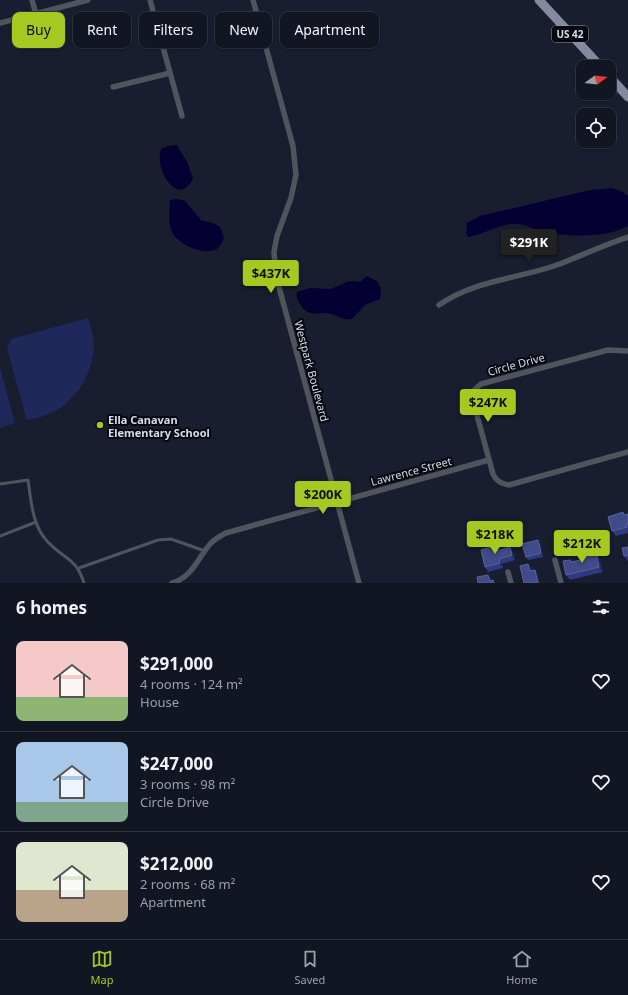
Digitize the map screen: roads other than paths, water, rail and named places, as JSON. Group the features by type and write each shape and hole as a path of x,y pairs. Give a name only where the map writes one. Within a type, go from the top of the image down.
{"main road":[{"name":"US 42","path":"539,0 595,60"},
{"path":"616,83 628,96"}],"street":[{"path":"32,0 35,12"},
{"path":"43,12 88,0"},
{"path":"150,0 182,116"},
{"name":"Westpark Boulevard","path":"253,0 294,152 296,175 291,198 277,236 274,252 276,276 359,583"},
{"path":"0,23 12,20"},
{"path":"113,87 170,73"},
{"path":"439,305 451,296 481,284 553,266 600,246 628,238"},
{"name":"Circle Drive","path":"628,351 608,350 481,384 476,387 472,397 495,479 504,484 509,485 628,452"},
{"name":"Lawrence Street","path":"175,583 193,569 217,537 226,533 489,460"},
{"path":"555,560 561,583"},
{"path":"508,572 511,583"}],"lane":[{"path":"0,484 28,480 36,522 46,540 79,568 84,583"},
{"path":"0,536 36,522"},
{"path":"79,568 158,540 171,539 205,551"}],"place":[{"name":"Ella Canavan Elementary School","path":"100,425"}]}
